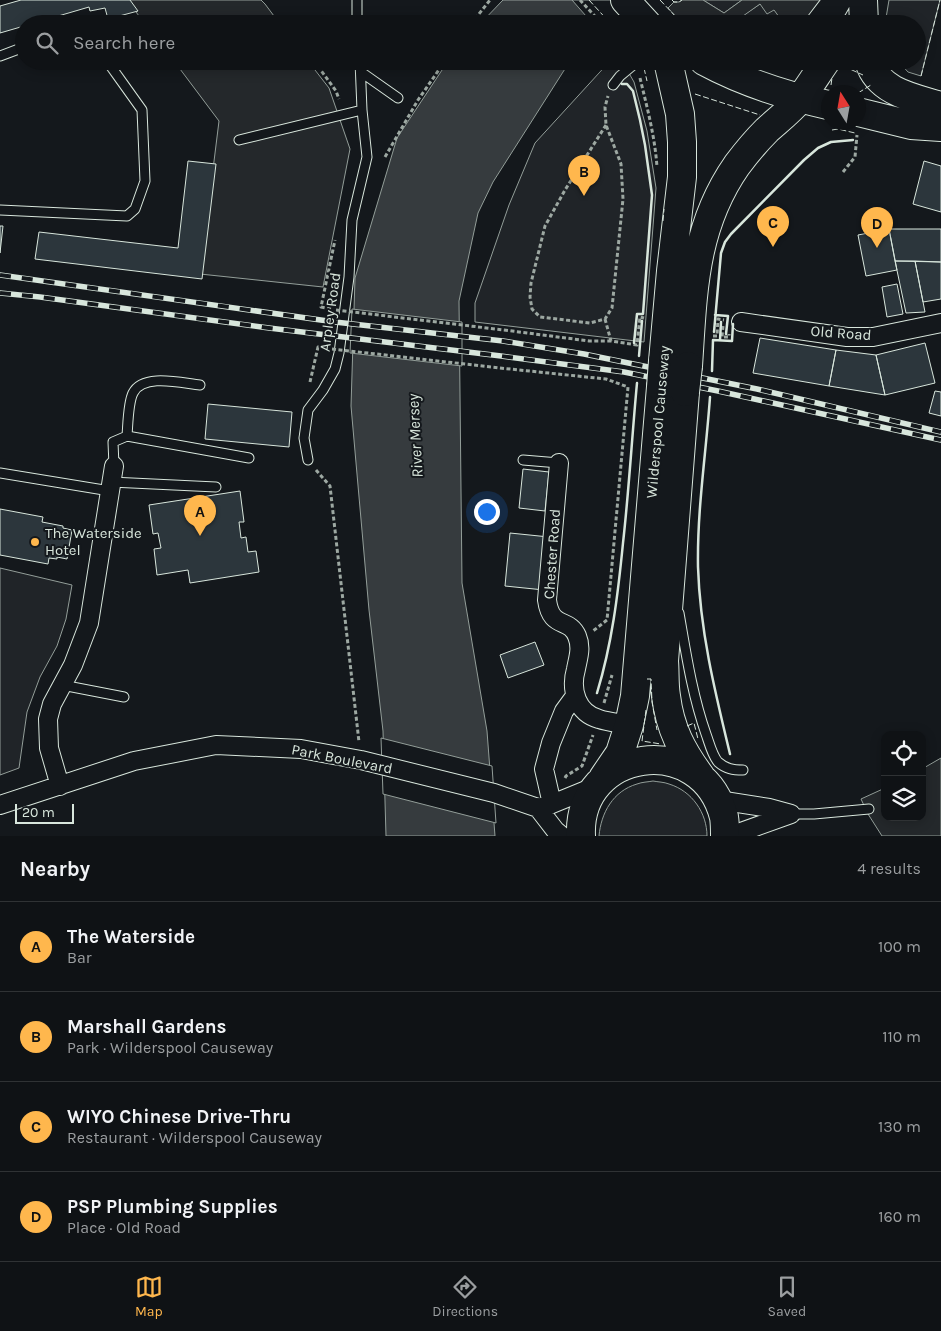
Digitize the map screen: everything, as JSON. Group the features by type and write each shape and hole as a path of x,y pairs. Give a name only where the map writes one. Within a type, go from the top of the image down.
{"highway":[{"path":"625,0 639,15"},
{"path":"827,15 837,0"},
{"path":"848,15 851,0"},
{"path":"863,0 864,15"},
{"name":"Wilderspool Causeway","path":"670,70 680,114 682,177 671,271 674,377 672,570 664,661 666,696 675,734 685,754 718,800"},
{"path":"724,70 800,99 821,104"},
{"name":"Wilderspool Causeway","path":"581,836 582,813 588,799 620,753 629,725 635,696 674,377 702,239 724,186 742,160 766,131 800,99 820,70"},
{"path":"873,70 884,84 903,95 941,106"},
{"path":"866,114 911,125 941,127"},
{"path":"600,782 621,766 641,760 658,760 683,766 701,777"},
{"path":"718,800 724,818 725,836"}],"street":[{"name":"Old Road","path":"741,322 847,337 873,337 941,323"},
{"name":"Chester Road","path":"559,463 547,600 553,617 570,627 576,633 580,642"},
{"path":"60,786 49,748 48,720 52,704 73,665 89,623 112,480"},
{"path":"580,642 580,654 574,684 575,696 580,706 587,714 598,719 629,725"},
{"path":"562,836 555,830 545,806 544,769 564,711 575,696"},
{"name":"Park Boulevard","path":"0,805 134,761 216,745 301,749 362,760 494,793 518,802 545,806"},
{"path":"545,806 600,782"},
{"path":"718,800 768,808 791,814"},
{"path":"730,836 791,814"}],"lane":[{"path":"357,0 357,15"},
{"path":"0,56 15,51"},
{"path":"0,210 127,216 135,209 145,181 142,110 113,70"},
{"path":"613,85 627,70"},
{"path":"360,72 398,98"},
{"name":"Arpley Road","path":"308,460 304,438 308,410 323,390 335,369 339,354 349,277 352,220 366,157 360,72"},
{"path":"239,140 362,110"},
{"path":"127,436 130,402 138,386 153,380 200,385"},
{"path":"112,480 114,442 127,436 249,458"},
{"name":"Chester Road","path":"523,460 559,463"},
{"path":"0,473 216,487"},
{"name":"Wilderspool Causeway","path":"672,570 690,675 698,713 706,736 717,761 725,767 743,770"},
{"path":"62,685 124,698"},
{"path":"791,814 869,810"}],"path":[{"path":"478,15 490,0"},
{"path":"580,0 594,15"},
{"path":"321,70 336,91 339,99"},
{"path":"385,157 418,100 439,70"},
{"path":"638,70 648,110"},
{"path":"606,125 565,190 546,226 530,297 532,309 540,318 590,323 605,319 612,308 623,199 621,164 606,125 605,108 613,85"},
{"path":"843,172 855,157 856,141"},
{"path":"352,220 337,230 321,307 588,341 611,341 637,345 640,317"},
{"path":"605,319 611,341"},
{"path":"332,349 606,379 628,386 607,620 580,642"},
{"path":"308,460 330,486 362,760"},
{"path":"602,707 610,683"},
{"path":"566,776 582,766 594,734"}],"shaded area":[{"path":"127,0 261,0 273,15 138,15"},
{"path":"682,0 703,0 724,13 742,0 822,0 814,15 778,15 774,10 767,14 760,4 744,15 674,15 668,8 674,2"},
{"path":"703,0 742,0 724,13"},
{"path":"889,0 940,0 926,56 926,15 886,15"},
{"path":"760,4 774,9 778,15 744,15"},
{"path":"181,70 315,70 329,88 350,149 323,287 200,274 219,121"},
{"path":"602,70 627,70 634,82 647,131 656,188 644,342 475,322 475,303 509,205 535,143"},
{"path":"906,70 922,70 921,76"},
{"path":"0,568 72,585 66,619 57,646 40,677 27,712 19,768 0,775"},
{"path":"941,758 941,836 882,836 861,799 881,790 881,821 926,821 926,767"},
{"path":"653,781 677,787 691,797 701,811 707,836 599,836 602,819 615,797 629,787"}],"water":[{"path":"503,0 641,0 624,15 489,15"},
{"name":"River Mersey","path":"442,70 564,70 493,182 478,213 459,301 462,583 487,731 495,836 386,836 383,731 369,610 351,406 355,278 397,138"}],"pier":[{"path":"572,0 643,0 627,15 585,15"},
{"path":"352,309 462,322 462,366 350,353"},
{"path":"381,738 492,766 496,823 383,794"}],"building":[{"path":"21,0 130,0 138,11 123,15 107,15 105,8 90,11 89,7 62,15 15,15 15,29 0,33 0,6"},
{"path":"188,161 216,164 202,279 35,259 39,232 178,248"},
{"path":"924,161 941,166 941,212 913,204"},
{"path":"0,226 3,226 0,253"},
{"path":"889,229 897,270 866,276 858,235"},
{"path":"889,229 941,229 941,262 895,261"},
{"path":"895,261 915,261 925,312 906,313"},
{"path":"915,261 941,262 941,299 923,302"},
{"path":"897,284 903,314 887,317 882,287"},
{"path":"760,338 836,350 829,386 753,373"},
{"path":"925,343 935,383 885,395 876,355"},
{"path":"836,350 876,355 885,395 829,386"},
{"path":"935,391 941,392 941,416 929,413"},
{"path":"208,404 292,412 289,447 205,439"},
{"path":"523,469 549,472 545,511 519,508"},
{"path":"240,491 244,522 239,522 241,538 246,537 248,552 256,551 259,572 190,583 188,570 157,575 154,549 161,548 158,533 153,534 149,505"},
{"name":"The Waterside Hotel","path":"0,509 43,517 42,522 63,526 63,528 72,530 67,559 49,558 48,564 0,555"},
{"path":"510,533 549,537 544,590 505,586"},
{"path":"535,642 544,665 508,678 500,655"}],"railway":[{"path":"0,275 335,322 503,341 584,354 757,389 941,432"},
{"path":"0,293 624,372 941,440"}],"fence":[{"path":"589,0 603,15"},
{"path":"660,0 674,15"},
{"path":"672,0 674,2 682,0"},
{"path":"926,56 940,0"},
{"path":"644,70 647,81"},
{"path":"852,70 863,75"},
{"path":"921,76 922,70"},
{"path":"831,85 832,78"},
{"path":"866,88 871,85"},
{"path":"695,94 760,115"},
{"path":"842,130 855,133"},
{"path":"663,221 664,209"},
{"path":"647,679 651,679 652,702 657,730"},
{"path":"646,710 642,741 661,744"},
{"path":"687,726 694,723 698,739"}],"wall":[{"path":"622,84 627,84 633,91 645,145 652,195 643,314 637,314 634,343"},
{"path":"714,332 721,253 725,242 804,160 818,148 831,142 853,140"},
{"path":"715,315 728,316 726,334"},
{"path":"639,356 642,321"},
{"path":"720,340 721,322"},
{"path":"712,371 713,340 732,341 733,324"},
{"path":"597,693 607,656 617,600 637,383"},
{"path":"710,397 699,524 699,591 709,661 730,754"}],"place":[{"name":"Marshall Gardens","path":"584,196"},
{"name":"WIYO Chinese Drive-Thru","path":"773,247"},
{"name":"PSP Plumbing Supplies","path":"877,248"},
{"name":"The Waterside","path":"200,536"},
{"name":"The Waterside Hotel","path":"35,542"}]}
